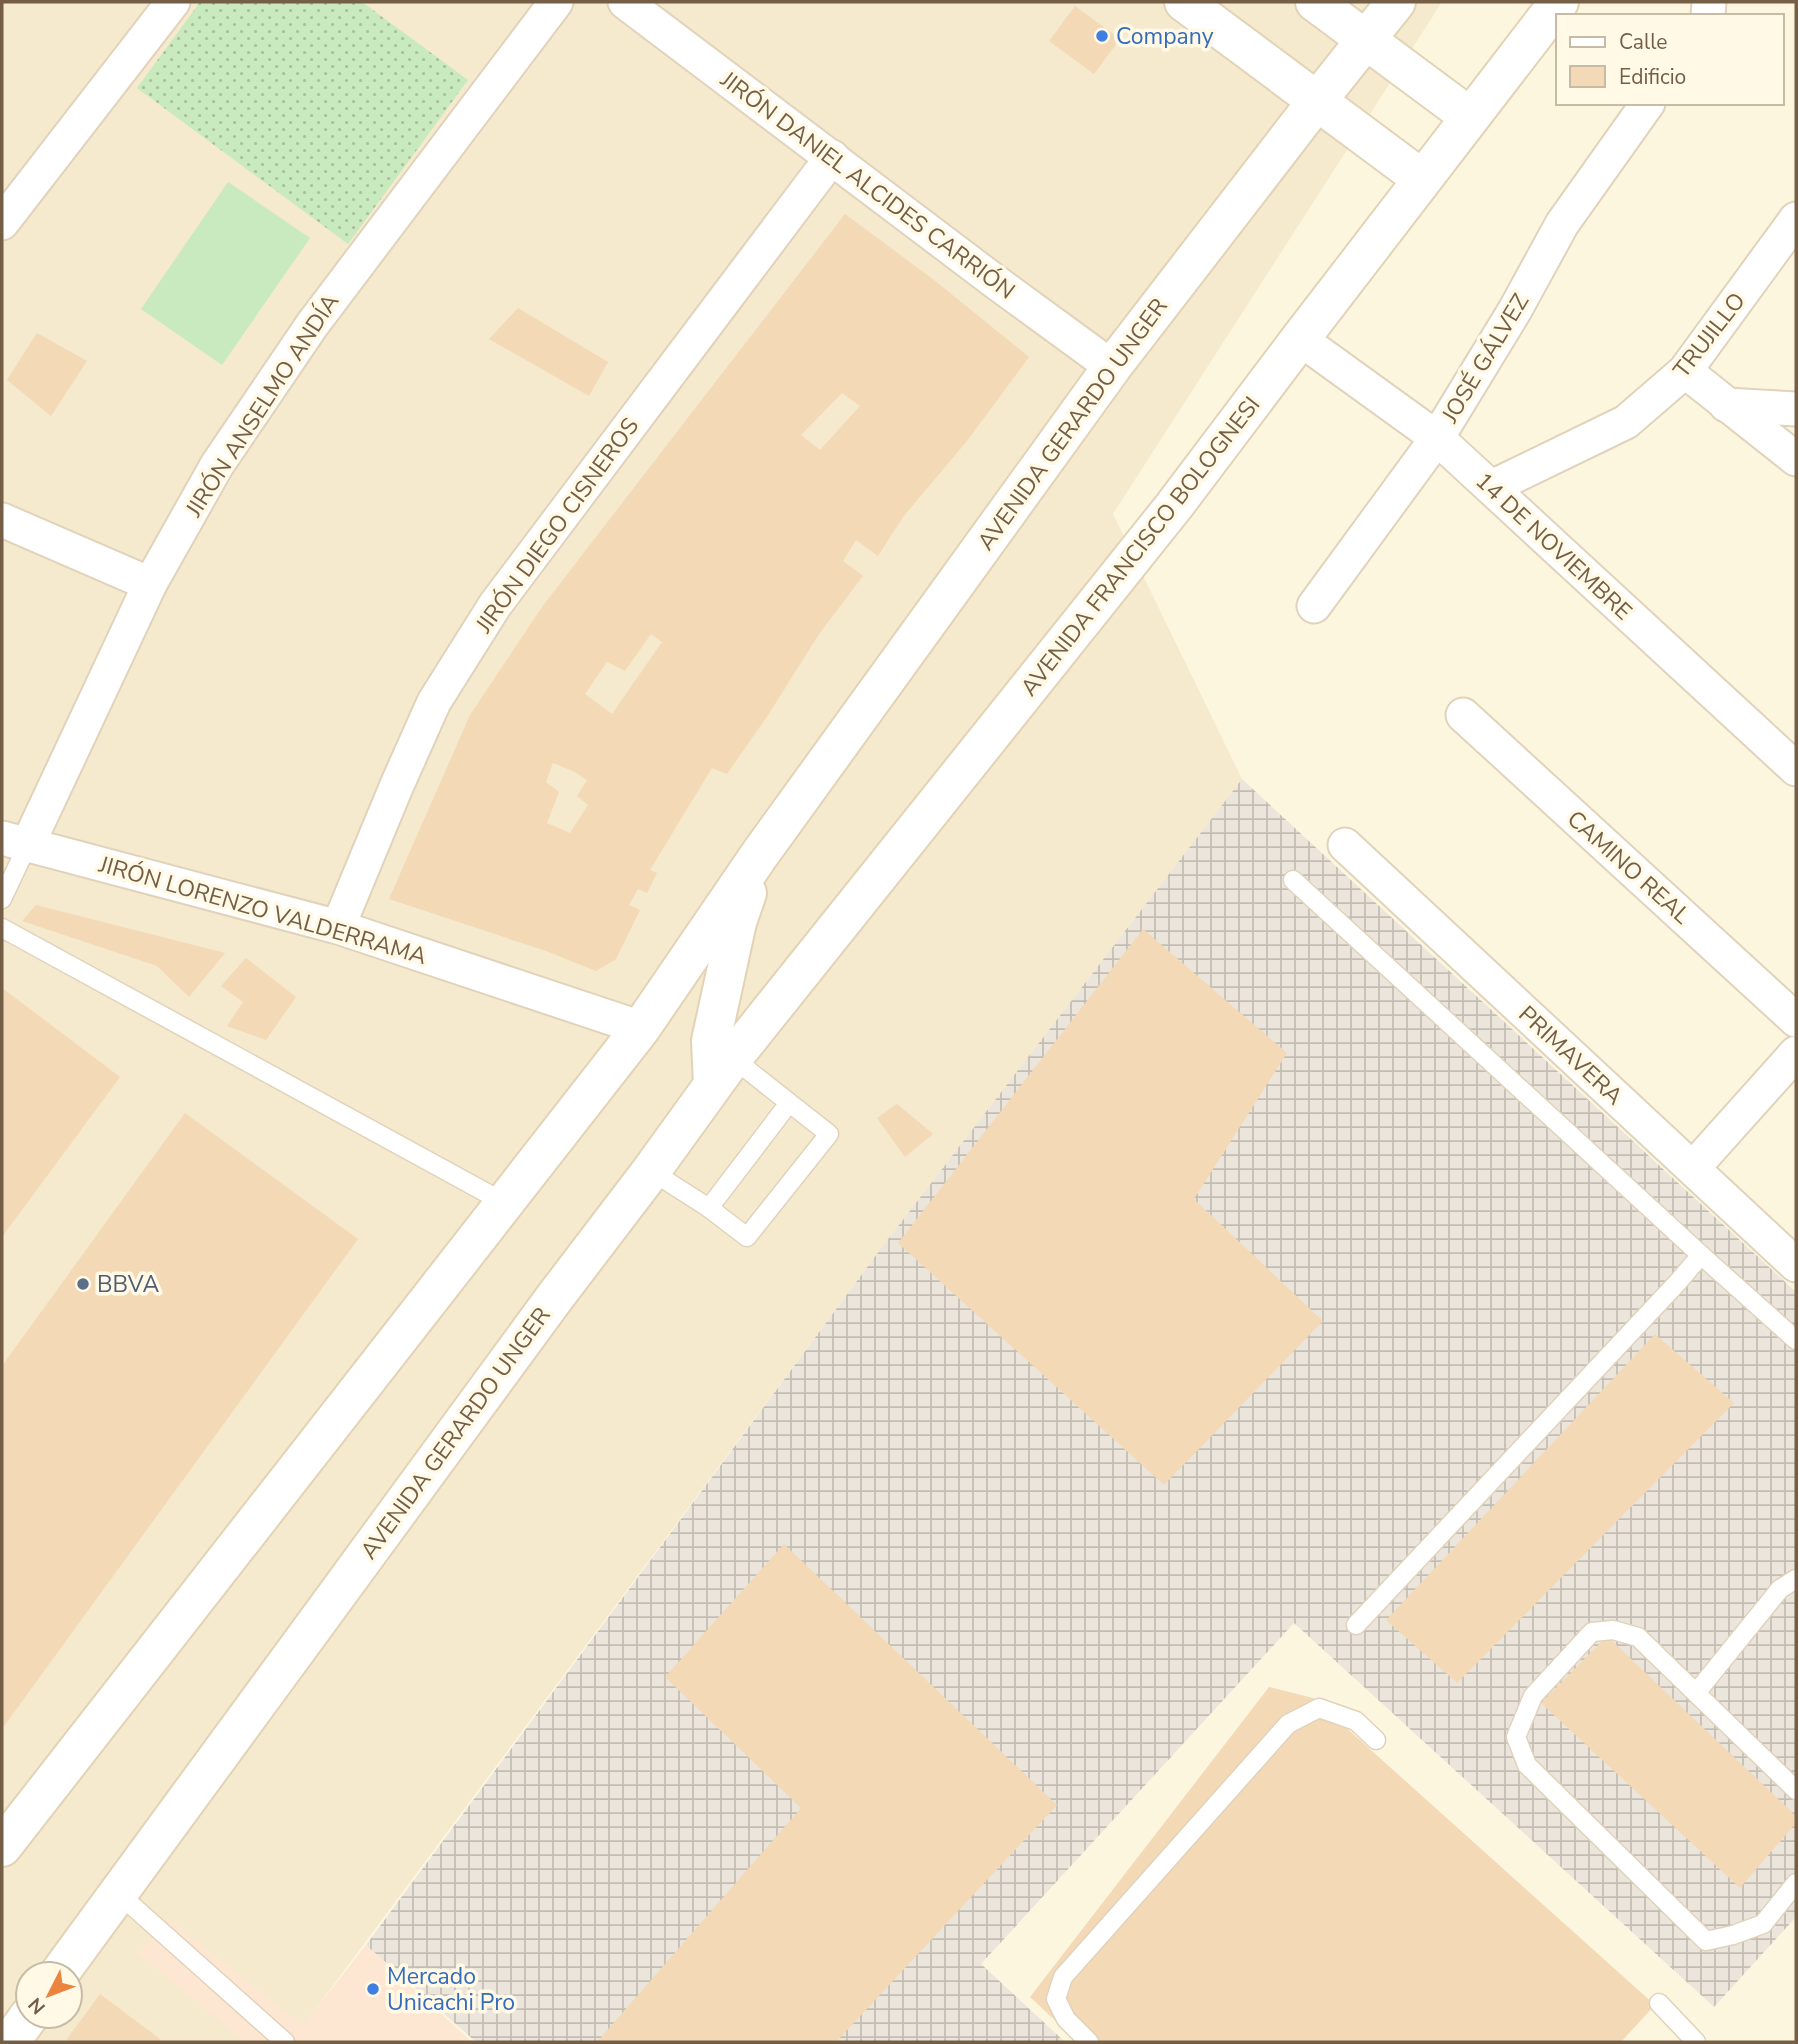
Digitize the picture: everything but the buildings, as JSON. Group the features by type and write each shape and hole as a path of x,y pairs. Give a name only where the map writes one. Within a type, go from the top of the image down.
{"main road":[{"path":"1184,2 1422,179"},
{"path":"1315,2 1470,117"},
{"name":"AVENIDA GERARDO UNGER","path":"2,1847 641,1028 760,855 1112,367 1396,2"},
{"name":"AVENIDA FRANCISCO BOLOGNESI","path":"719,1061 1174,506 1559,2"},
{"name":"AVENIDA GERARDO UNGER","path":"69,1960 547,1308 651,1171 719,1061 737,922 760,855"}],"street":[{"path":"2,223 173,2"},
{"name":"JIRÓN ANSELMO ANDÍA","path":"15,841 149,584 217,465 312,325 556,2"},
{"name":"JIRÓN DANIEL ALCIDES CARRIÓN","path":"625,2 1112,367"},
{"name":"JOSÉ GÁLVEZ","path":"1314,606 1437,438 1515,310 1562,224 1647,105"},
{"name":"JIRÓN DIEGO CISNEROS","path":"338,927 434,702 495,605 832,157"},
{"name":"TRUJILLO","path":"1492,487 1626,422 1685,371 1796,219"},
{"name":"14 DE NOVIEMBRE","path":"1300,339 1437,438 1796,769"},
{"path":"1685,371 1796,459"},
{"path":"1726,405 1796,409"},
{"path":"2,520 149,584"},
{"name":"CAMINO REAL","path":"1463,715 1796,1020"},
{"name":"JIRÓN LORENZO VALDERRAMA","path":"15,841 338,927 641,1028"},
{"name":"PRIMAVERA","path":"1345,845 1796,1265"},
{"path":"1693,1168 1796,1053"}],"lane":[{"path":"2,899 15,841"},
{"path":"1293,880 1796,1340"},
{"path":"2,928 505,1203"},
{"path":"651,1171 709,1208 747,1237 829,1134 789,1103 719,1061"},
{"path":"709,1208 789,1103"},
{"path":"1356,1625 1702,1255"},
{"path":"1696,1693 1780,1589 1796,1579"},
{"path":"1796,1790 1638,1637 1613,1630 1592,1632 1533,1696 1516,1737 1527,1765 1706,1941 1763,1924 1796,1883"},
{"path":"1089,2042 1066,2019 1056,1999 1063,1977 1288,1724 1319,1708 1356,1721 1376,1740"},
{"path":"118,1893 285,2042"},
{"path":"1659,2003 1696,2042"}],"shaded area":[{"path":"2,2 1442,2 1113,514 1242,779 882,1247 291,2042 2,2042"},
{"path":"1242,779 1796,1292 1796,1917 1714,2007 1294,1623 981,1964 1065,2042 476,2042 366,1945 882,1247"},
{"name":"Mercado Unicachi Pro","path":"171,1921 303,2025 366,1945 472,2042 245,2042 138,1953"}],"green space":[{"path":"200,2 362,2 468,80 348,244 137,88"},
{"path":"228,182 310,238 222,365 141,309"}],"place":[{"name":"Company","path":"1102,36"},
{"name":"BBVA","path":"83,1284"},
{"name":"Mercado Unicachi Pro","path":"373,1989"}]}
